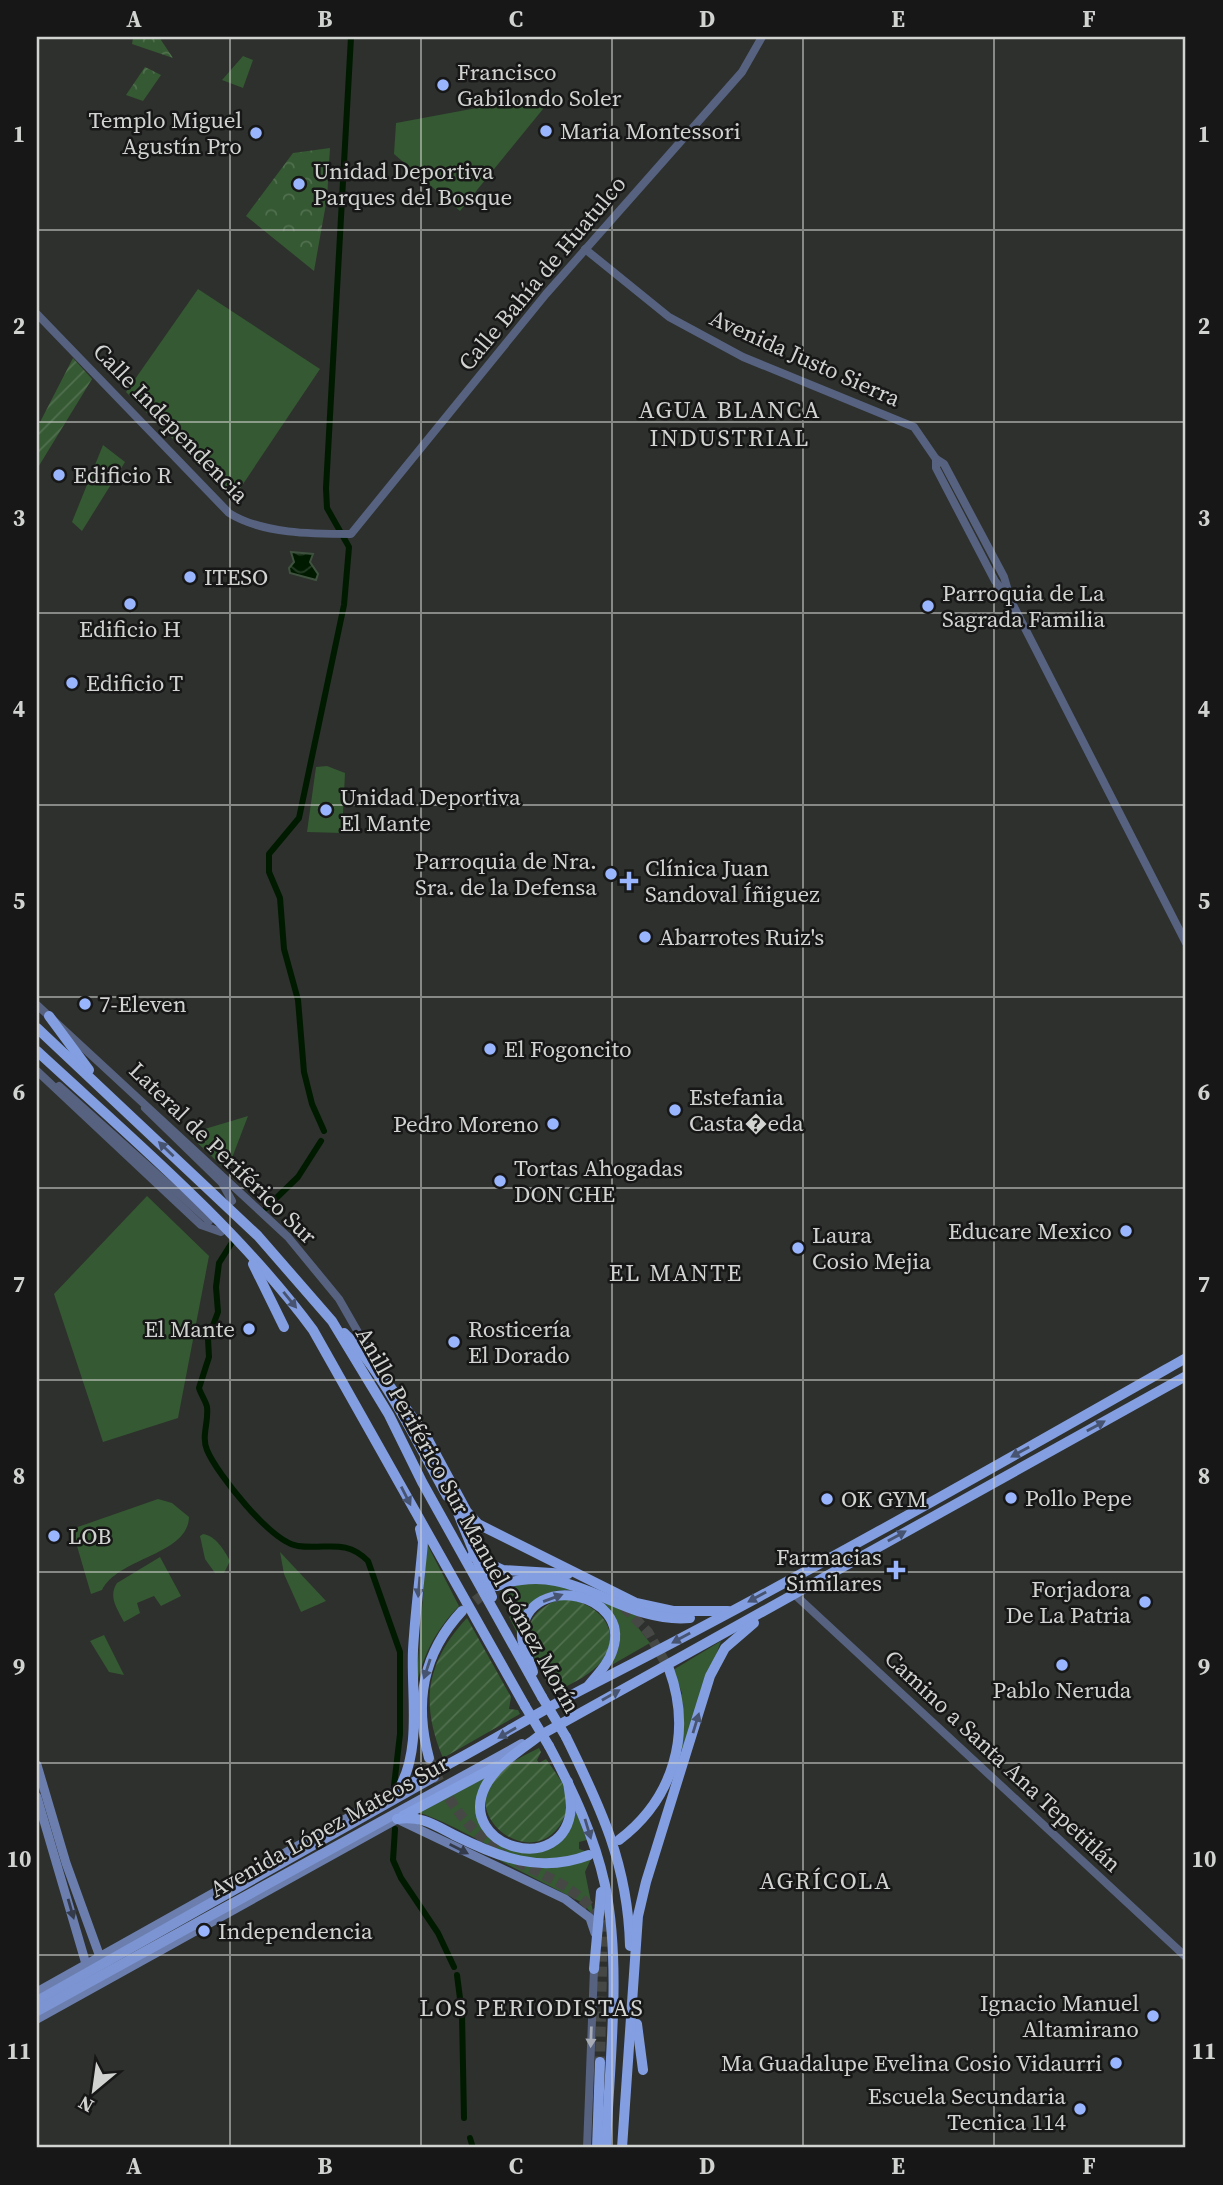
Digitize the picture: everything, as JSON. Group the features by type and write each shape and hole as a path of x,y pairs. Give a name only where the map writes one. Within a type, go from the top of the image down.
{"highway":[{"path":"49,1016 105,1092"},
{"name":"Anillo Periférico Sur Manuel Gómez Morín","path":"37,1028 258,1236 332,1321 394,1412 422,1482 522,1664 566,1737 602,1811 616,1847 626,1892 632,1996"},
{"name":"Anillo Periférico Sur Manuel Gómez Morín","path":"37,1052 244,1250 288,1296 313,1330 568,1782 583,1812 601,1872"},
{"path":"244,1250 284,1327"},
{"name":"Avenida López Mateos Sur","path":"394,1809 454,1764 587,1687 632,1665 1186,1358"},
{"path":"622,2148 638,1916 646,1882 710,1676 725,1648 793,1593 1186,1376"},
{"path":"386,1381 394,1412 461,1541 476,1559 503,1570 581,1577"},
{"path":"386,1381 445,1480 495,1591 522,1664"},
{"path":"386,1381 421,1428 473,1520 581,1577 657,1610 730,1611"},
{"path":"394,1412 465,1521 542,1561"},
{"path":"375,1452 395,1475"},
{"path":"394,1809 407,1772 412,1746 413,1649 423,1542 418,1520"},
{"path":"495,1591 522,1580 558,1580 585,1588 630,1609 671,1619 730,1611"},
{"path":"542,1697 524,1648 523,1628 536,1606 566,1594 584,1597 596,1604 605,1612 613,1629 612,1652 587,1687"},
{"name":"Avenida López Mateos Sur","path":"538,1735 775,1606"},
{"path":"429,1758 421,1715 424,1678 435,1648 462,1611"},
{"path":"619,1840 655,1805 676,1758 679,1712 669,1670"},
{"path":"394,1809 504,1762 538,1735"},
{"path":"504,1762 483,1792 482,1813 494,1837 516,1848 538,1848 560,1835 571,1806 568,1782"},
{"path":"394,1809 425,1820 491,1854 523,1863 559,1863 589,1855"},
{"path":"594,1969 600,1926 601,1872"},
{"path":"601,1872 609,1914 611,1958 606,2148"},
{"path":"632,1996 643,2070"},
{"path":"597,2148 600,2062"}],"main road":[{"name":"Avenida López Mateos Sur","path":"37,2001 394,1809 538,1735"},
{"path":"37,1765 66,1863 100,1957"},
{"path":"37,1797 86,1964"},
{"path":"37,1992 382,1798 394,1809 576,1906 594,1925 594,1969"},
{"name":"Avenida López Mateos Sur","path":"37,2011 394,1809"},
{"path":"37,2019 126,1970 394,1809"},
{"path":"89,1982 126,1970"}],"street":[{"name":"Calle Bahía de Huatulco","path":"349,534 585,248 742,72 762,37"},
{"name":"Avenida Justo Sierra","path":"585,248 658,310 679,323 743,357 914,427 936,459 944,464 981,544 1007,584 1011,601 1186,943"},
{"name":"Calle Independencia","path":"37,314 229,513 251,524 349,534"},
{"name":"Lateral de Periférico Sur","path":"37,1005 288,1237 339,1300 386,1381"},
{"path":"37,1070 75,1098 209,1222"},
{"path":"37,1070 201,1225 221,1232"},
{"path":"125,1084 153,1118 222,1184 232,1202"},
{"path":"241,1213 250,1200"},
{"name":"Camino a Santa Ana Tepetitlán","path":"793,1593 1186,1957"},
{"path":"587,2148 594,1969"}],"green space":[{"path":"130,37 159,37 173,58 132,44 133,38"},
{"path":"243,56 253,60 243,88 222,80"},
{"path":"145,67 161,75 143,101 126,95"},
{"path":"556,93 460,211 394,154 396,123"},
{"path":"330,148 327,198 314,271 246,216 293,153"},
{"path":"198,289 320,369 233,499 126,392"},
{"path":"73,358 92,379 37,469 37,428"},
{"path":"103,445 125,462 82,531 72,522"},
{"name":"Unidad Deportiva El Mante","path":"327,766 345,773 342,833 307,832 316,767"},
{"path":"248,1116 227,1171 188,1134"},
{"path":"147,1196 209,1256 178,1418 103,1442 54,1294"},
{"path":"158,1499 172,1503 189,1517 186,1530 166,1548 123,1570 102,1590 91,1594 72,1529"},
{"path":"203,1534 216,1541 230,1561 224,1573 215,1573 205,1559 200,1536"},
{"path":"427,1544 459,1606 431,1644 416,1688"},
{"path":"280,1552 326,1601 301,1612 284,1574"},
{"path":"160,1557 181,1596 161,1606 154,1596 137,1603 140,1613 124,1622 113,1598 114,1588 117,1583"},
{"path":"527,1582 563,1582 639,1615 633,1621 650,1643 610,1666 620,1641 617,1620 605,1604 586,1594 565,1590 544,1595 527,1609 517,1633 509,1617 516,1612 506,1592 499,1592"},
{"path":"560,1599 581,1603 600,1615 610,1633 610,1643 606,1655 596,1668 554,1693 552,1691 559,1681 547,1683 535,1658 529,1635 535,1615 545,1606"},
{"path":"467,1618 511,1697 509,1709 518,1710 520,1714 443,1758 431,1719 431,1684 443,1651"},
{"path":"104,1635 124,1675 109,1672 90,1641"},
{"path":"721,1641 682,1752 682,1693 673,1670"},
{"path":"539,1748 541,1752 537,1760 539,1763 546,1759 566,1791 566,1811 562,1822 549,1837 533,1842 517,1840 503,1833 491,1821 486,1806 487,1789 502,1769"},
{"path":"486,1776 477,1800 479,1821 490,1837 506,1848 526,1852 546,1848 564,1835 576,1812 587,1840 579,1842 579,1849 588,1852 561,1858 517,1855 418,1812"},
{"path":"497,1859 591,1859 585,1872 594,1917 583,1903"}],"water":[{"path":"291,552 313,554 310,562 318,574 316,580 290,573 289,568 294,562"}],"waterway":[{"path":"324,1131 312,1104 304,1072 298,1000 284,949 280,898 269,872 269,854 299,818 344,605 349,547 327,508 326,488 351,37"},
{"path":"266,1208 298,1177 321,1141"},
{"path":"231,1244 219,1263 216,1287 218,1312 208,1339 209,1357 199,1388 207,1407 205,1445 233,1490 274,1533 298,1546 343,1547 360,1554 368,1561 400,1652 400,1734 394,1786"},
{"path":"395,1829 393,1860 401,1878 438,1933 454,1967"},
{"path":"457,1975 462,2014 464,2118"},
{"path":"470,2138 473,2148"}],"tunnel":[{"path":"463,1610 492,1588"},
{"path":"624,1607 648,1632 669,1669"},
{"path":"429,1758 458,1812 478,1834 503,1854"},
{"path":"517,1862 577,1895 596,1914 603,1926 600,2062"}],"place":[{"name":"Francisco Gabilondo Soler","path":"443,85"},
{"name":"Maria Montessori","path":"546,131"},
{"name":"Templo Miguel Agustín Pro","path":"256,133"},
{"name":"Unidad Deportiva Parques del Bosque","path":"299,184"},
{"name":"Edificio R","path":"59,475"},
{"name":"ITESO","path":"190,577"},
{"name":"Edificio H","path":"130,604"},
{"name":"Parroquia de La Sagrada Familia","path":"928,606"},
{"name":"Edificio T","path":"72,683"},
{"name":"Unidad Deportiva El Mante","path":"326,810"},
{"name":"Parroquia de Nra. Sra. de la Defensa","path":"611,874"},
{"name":"Clínica Juan Sandoval Íñiguez","path":"629,881"},
{"name":"Abarrotes Ruiz's","path":"645,937"},
{"name":"7-Eleven","path":"85,1004"},
{"name":"El Fogoncito","path":"490,1049"},
{"name":"Estefania Casta�eda","path":"675,1110"},
{"name":"Pedro Moreno","path":"553,1124"},
{"name":"Tortas Ahogadas DON CHE","path":"500,1181"},
{"name":"Educare Mexico","path":"1126,1231"},
{"name":"Laura Cosio Mejia","path":"798,1248"},
{"name":"El Mante","path":"249,1329"},
{"name":"Rosticería El Dorado","path":"454,1342"},
{"name":"Pollo Pepe","path":"1011,1498"},
{"name":"OK GYM","path":"827,1499"},
{"name":"LOB","path":"54,1536"},
{"name":"Farmacias Similares","path":"896,1570"},
{"name":"Forjadora De La Patria","path":"1145,1602"},
{"name":"Pablo Neruda","path":"1062,1665"},
{"name":"Independencia","path":"204,1931"},
{"name":"Ignacio Manuel Altamirano","path":"1153,2016"},
{"name":"Ma Guadalupe Evelina Cosio Vidaurri","path":"1116,2063"},
{"name":"Escuela Secundaria Tecnica 114","path":"1080,2109"}],"district":[{"name":"AGUA BLANCA INDUSTRIAL","path":"730,424"},
{"name":"EL MANTE","path":"676,1273"},
{"name":"AGRÍCOLA","path":"826,1881"},
{"name":"LOS PERIODISTAS","path":"532,2008"}]}
